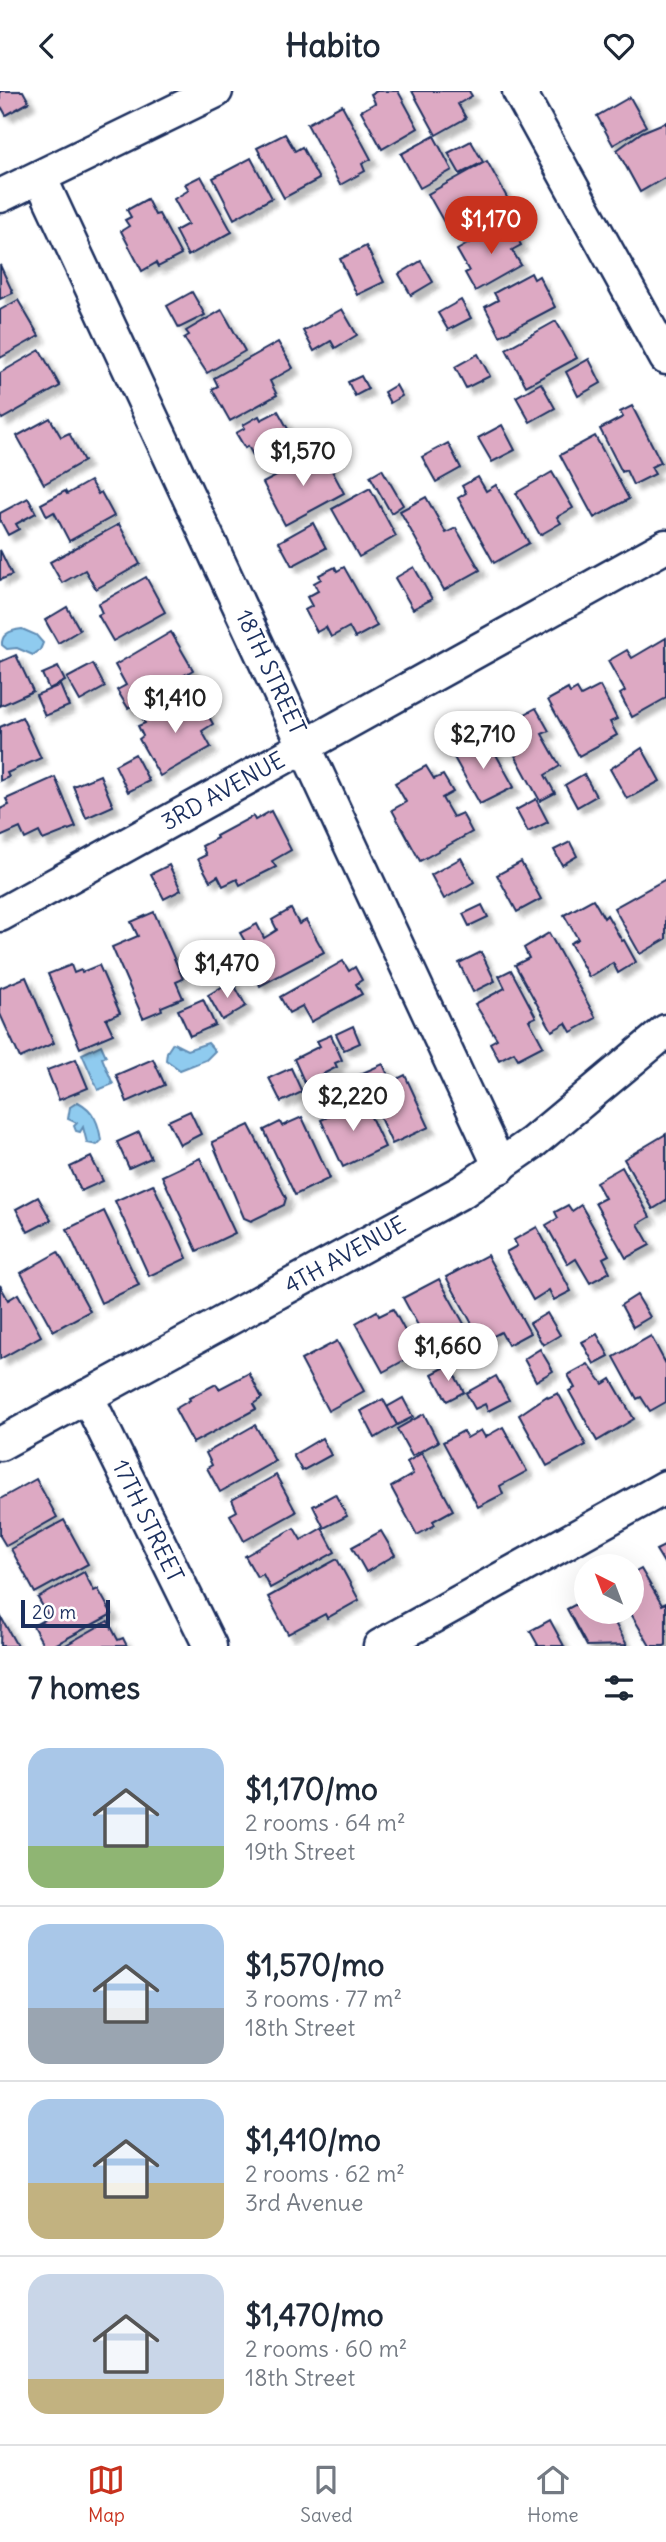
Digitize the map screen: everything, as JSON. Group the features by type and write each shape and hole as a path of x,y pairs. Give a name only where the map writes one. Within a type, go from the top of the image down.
{"street":[{"path":"0,196 216,91"},
{"path":"519,91 666,359"},
{"name":"18TH STREET","path":"40,177 500,1167"},
{"name":"3RD AVENUE","path":"0,915 666,545"},
{"name":"4TH AVENUE","path":"0,1444 463,1191 500,1167 570,1112 666,1031"},
{"name":"17TH STREET","path":"87,1396 209,1646"},
{"path":"380,1646 666,1487"}],"water":[{"path":"22,629 36,635 43,643 40,650 33,655 17,648 7,649 2,645 5,635"},
{"path":"173,1043 187,1050 208,1043 215,1051 206,1060 180,1070 166,1060 167,1052"},
{"path":"101,1045 106,1056 102,1058 113,1084 98,1090 82,1054"},
{"path":"78,1102 92,1113 97,1123 101,1141 97,1145 87,1143 83,1127 80,1132 76,1131 74,1126 77,1123 68,1119 70,1107"}],"building":[{"path":"0,91 23,91 29,102 6,115 2,108 0,110"},
{"path":"377,91 398,91 418,128 382,149 361,111 375,103 371,94"},
{"path":"412,91 469,91 472,96 458,104 466,118 436,135"},
{"path":"630,97 646,126 613,145 597,116"},
{"path":"342,105 371,159 362,164 365,171 340,185 307,124"},
{"path":"666,122 666,177 640,192 617,150 642,132"},
{"path":"285,134 295,151 302,147 319,179 284,198 257,148"},
{"path":"434,136 452,170 420,188 401,154"},
{"path":"471,141 483,162 460,174 448,153"},
{"path":"251,158 272,198 234,219 213,178"},
{"path":"487,161 509,201 450,233 428,194"},
{"path":"201,176 232,232 188,256 175,231 188,224 174,199 189,190 185,184"},
{"path":"147,199 155,215 159,214 181,255 158,267 156,263 142,271 121,231 129,226 125,220 131,217 127,210"},
{"path":"508,221 521,245 512,250 521,265 475,291 465,273 469,271 457,250"},
{"path":"366,246 384,282 357,295 340,259"},
{"path":"421,261 433,282 411,295 399,274"},
{"path":"0,265 13,293 0,299"},
{"path":"531,273 534,279 539,276 555,307 500,336 485,307 498,300 494,293"},
{"path":"192,292 205,315 179,328 167,306"},
{"path":"18,300 39,336 0,358 0,310"},
{"path":"461,300 471,318 448,330 438,313"},
{"path":"342,309 357,335 335,348 331,341 314,351 303,331"},
{"path":"222,310 245,351 207,373 184,338 189,335 186,331"},
{"path":"556,321 577,358 526,386 506,349"},
{"path":"278,342 293,368 270,381 277,395 230,421 212,389 218,386 214,378"},
{"path":"40,350 60,386 2,419 0,373"},
{"path":"478,354 490,376 466,388 455,367"},
{"path":"589,359 601,383 578,396 566,372"},
{"path":"361,376 368,389 355,396 348,382"},
{"path":"541,383 555,408 530,422 516,397"},
{"path":"396,385 402,396 390,403 384,392"},
{"path":"632,406 661,462 651,467 655,474 633,485 626,470 622,472 600,429 623,417 620,412"},
{"path":"278,411 298,447 260,468 248,446 245,448 236,433 245,428 243,425 259,416 261,420"},
{"path":"50,418 61,437 69,433 84,461 44,484 17,436"},
{"path":"502,425 515,450 492,462 478,438"},
{"path":"595,436 629,499 594,518 560,455"},
{"path":"448,443 461,468 436,482 422,457"},
{"path":"322,452 344,493 285,525 263,483"},
{"path":"382,469 403,505 391,513 370,476"},
{"path":"552,472 573,508 557,517 561,523 540,535 516,493"},
{"path":"478,477 486,491 496,485 529,543 494,563 458,498 466,493 462,486"},
{"path":"90,481 98,494 101,492 114,516 69,541 54,512 47,516 41,504"},
{"path":"370,488 396,536 359,557 332,509"},
{"path":"426,497 446,533 456,528 480,570 444,590 400,511"},
{"path":"28,498 36,513 16,524 19,529 8,535 0,520 0,513"},
{"path":"313,523 326,548 292,566 279,542"},
{"path":"119,524 140,564 96,589 85,570 62,583 50,562"},
{"path":"0,550 12,575 0,580"},
{"path":"335,567 337,571 344,567 377,626 355,638 349,627 331,637 326,627 317,632 305,610 312,606 307,597 318,591 314,583 321,579 319,575"},
{"path":"414,567 432,599 413,609 395,578"},
{"path":"146,577 165,612 113,641 98,615 102,613 98,604"},
{"path":"67,607 80,630 58,643 45,620"},
{"path":"171,632 193,670 128,708 117,690 126,685 115,665"},
{"path":"666,638 666,698 632,717 620,694 625,691 608,661 627,650 632,658"},
{"path":"16,655 33,691 0,706 0,662"},
{"path":"93,664 105,687 80,701 67,678"},
{"path":"58,667 65,681 49,689 42,674"},
{"path":"60,685 69,706 45,716 36,695"},
{"path":"600,686 617,719 610,722 617,735 579,756 548,700 568,689 570,693 577,689 581,696"},
{"path":"181,697 189,710 202,704 213,724 202,731 211,747 160,776 139,739 143,736 138,726 145,723 142,718"},
{"path":"536,708 549,731 542,734 560,766 545,775 555,793 540,801 500,728"},
{"path":"22,717 41,758 7,773 9,777 0,781 0,727"},
{"path":"488,740 514,787 480,804 452,754 475,741 478,746"},
{"path":"642,748 660,781 627,799 610,769"},
{"path":"135,754 149,781 128,792 115,765"},
{"path":"426,766 434,779 443,775 453,792 442,798 453,817 462,813 472,832 420,861 392,810 406,802 395,783"},
{"path":"584,774 596,796 577,807 565,785"},
{"path":"100,775 113,806 86,818 73,786"},
{"path":"55,777 76,827 43,840 39,832 25,839 20,828 0,837 0,809 9,805 6,799"},
{"path":"536,799 548,822 528,832 516,810"},
{"path":"271,811 291,850 272,861 276,867 240,885 237,879 223,886 218,876 210,881 198,859 206,855 202,846 253,816 255,820"},
{"path":"570,842 577,856 562,865 554,850"},
{"path":"461,858 474,882 444,899 431,875"},
{"path":"521,862 541,899 517,912 497,875"},
{"path":"169,865 181,890 164,899 151,874"},
{"path":"666,879 666,939 640,954 614,908"},
{"path":"593,899 604,918 607,915 636,962 618,973 613,963 589,977 570,943 578,939 564,915"},
{"path":"482,905 488,917 469,926 463,914"},
{"path":"291,909 299,924 306,920 324,952 260,986 243,954 250,950 240,933 257,924 264,938 277,930 272,920"},
{"path":"154,912 183,979 176,982 183,998 143,1018 112,947 138,936 131,922"},
{"path":"549,933 596,1018 571,1032 566,1023 552,1031 515,965 529,958 524,948"},
{"path":"481,952 495,981 473,992 459,963"},
{"path":"343,961 349,971 355,967 362,980 356,984 362,994 311,1022 302,1006 289,1013 280,997"},
{"path":"71,965 74,973 99,965 120,1013 106,1019 113,1034 80,1048 48,974"},
{"path":"511,970 536,1017 529,1020 543,1046 518,1059 514,1052 499,1060 490,1043 497,1039 475,1004 505,988 499,976"},
{"path":"26,977 54,1043 20,1058 0,1014 0,988"},
{"path":"232,981 246,1006 222,1020 208,995"},
{"path":"203,999 215,1025 190,1036 178,1010"},
{"path":"353,1026 360,1043 344,1050 336,1034"},
{"path":"331,1035 342,1060 335,1063 337,1067 321,1075 328,1090 311,1097 294,1059 320,1046 317,1041"},
{"path":"76,1059 88,1088 59,1100 47,1070"},
{"path":"153,1059 165,1085 127,1102 116,1075"},
{"path":"383,1064 391,1082 405,1075 429,1127 392,1144 360,1074"},
{"path":"291,1068 302,1092 281,1102 269,1078"},
{"path":"363,1100 385,1147 343,1167 321,1120"},
{"path":"190,1111 201,1134 180,1145 168,1121"},
{"path":"302,1117 330,1178 295,1195 264,1130 280,1122 282,1126"},
{"path":"249,1125 286,1198 284,1205 251,1221 244,1218 212,1142"},
{"path":"139,1132 151,1158 129,1168 117,1142"},
{"path":"666,1134 666,1201 653,1209 624,1159"},
{"path":"91,1157 103,1181 81,1191 70,1167"},
{"path":"200,1158 235,1233 197,1251 162,1176"},
{"path":"622,1167 650,1217 638,1224 650,1245 626,1258 595,1203 605,1198 596,1182"},
{"path":"153,1184 187,1258 149,1276 115,1201"},
{"path":"38,1197 51,1220 28,1232 16,1209"},
{"path":"568,1205 572,1211 581,1205 609,1255 603,1258 610,1272 590,1283 576,1259 568,1264 546,1225 558,1218 555,1212"},
{"path":"104,1211 139,1285 101,1303 67,1229"},
{"path":"537,1227 571,1291 554,1300 549,1290 533,1300 506,1252 517,1246 514,1240"},
{"path":"58,1252 90,1311 53,1331 21,1273"},
{"path":"487,1255 530,1333 508,1345 501,1332 482,1342 446,1277"},
{"path":"439,1279 472,1338 445,1353 441,1346 432,1351 403,1298"},
{"path":"0,1285 8,1300 18,1294 41,1336 0,1359"},
{"path":"637,1295 650,1317 633,1327 621,1305"},
{"path":"393,1309 417,1353 383,1372 356,1323 377,1311 379,1316"},
{"path":"547,1313 560,1335 543,1345 530,1323"},
{"path":"597,1334 609,1356 594,1364 582,1342"},
{"path":"651,1336 666,1364 666,1402 650,1411 641,1397 637,1399 614,1357"},
{"path":"337,1341 364,1391 328,1411 301,1360"},
{"path":"540,1349 553,1371 536,1381 524,1359"},
{"path":"588,1364 603,1384 611,1379 634,1419 597,1441 569,1391 575,1388 568,1375"},
{"path":"449,1365 464,1392 447,1401 432,1374"},
{"path":"249,1373 262,1398 253,1404 256,1409 193,1443 175,1409 190,1400 189,1398 216,1384 219,1389"},
{"path":"496,1376 509,1400 488,1411 485,1404 475,1409 466,1393"},
{"path":"558,1393 586,1445 547,1466 519,1415 547,1396 548,1398"},
{"path":"403,1398 413,1417 397,1425 387,1407"},
{"path":"383,1399 397,1425 375,1438 361,1411"},
{"path":"424,1414 438,1442 412,1456 397,1429"},
{"path":"255,1425 275,1461 220,1492 207,1468 212,1465 206,1453"},
{"path":"503,1427 527,1471 500,1486 503,1494 478,1507 443,1442 463,1431 467,1438 481,1430 485,1437"},
{"path":"322,1438 331,1455 302,1471 293,1455"},
{"path":"422,1453 453,1510 433,1521 435,1525 417,1535 391,1487 413,1474 407,1462"},
{"path":"276,1475 296,1512 244,1541 230,1515 237,1511 232,1500"},
{"path":"36,1479 57,1517 6,1546 0,1536 0,1499"},
{"path":"335,1494 347,1516 324,1528 313,1506"},
{"path":"64,1520 88,1564 35,1593 11,1549"},
{"path":"294,1528 301,1540 322,1528 335,1552 270,1588 263,1574 257,1577 245,1556"},
{"path":"381,1531 395,1555 366,1572 352,1547"},
{"path":"666,1545 666,1566 656,1550"},
{"path":"337,1559 359,1600 327,1618 325,1614 288,1634 268,1597"},
{"path":"84,1572 94,1591 98,1589 112,1614 53,1646 44,1646 33,1626 49,1617 38,1598"},
{"path":"644,1574 662,1605 666,1603 666,1645 650,1646 637,1624 644,1624"},
{"path":"574,1605 574,1622 567,1609"},
{"path":"1,1617 17,1646 0,1646"},
{"path":"550,1620 564,1646 536,1646 538,1645 530,1631"},
{"path":"108,1621 118,1640 123,1638 127,1646 64,1646"},
{"path":"575,1624 616,1624 627,1645 587,1646"}]}
